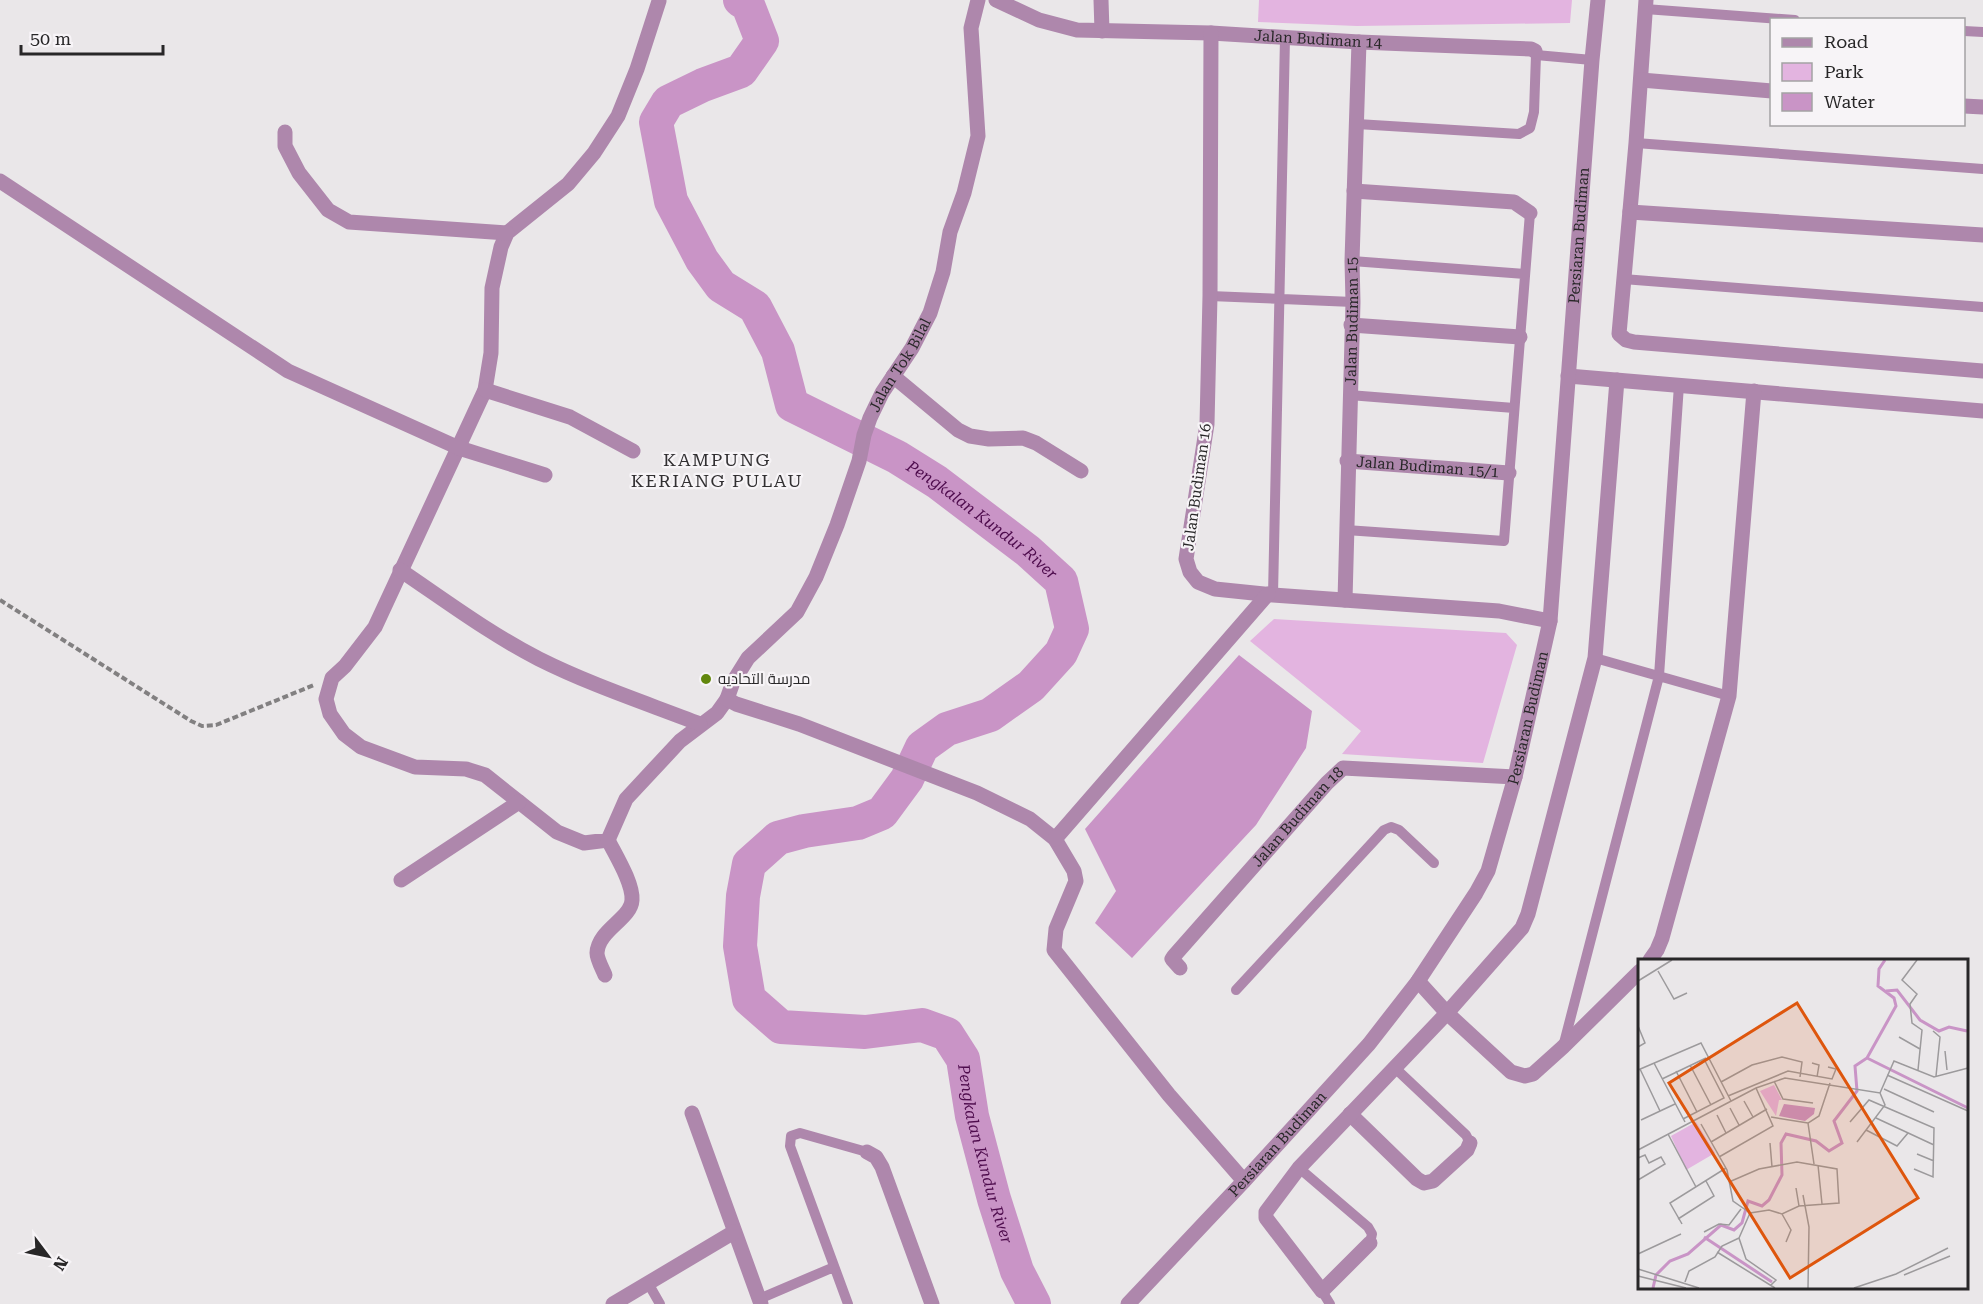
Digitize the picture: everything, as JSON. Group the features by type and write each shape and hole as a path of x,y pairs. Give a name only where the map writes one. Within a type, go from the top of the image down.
{"street":[{"path":"608,840 584,843 557,832 485,775 466,770 415,767 362,747 344,734 330,714 326,699 332,678 345,666 375,627 486,390 491,353 492,288 501,248 507,233 568,184 594,153 618,116 637,69 660,0"},
{"name":"Jalan Tok Bilal","path":"727,699 733,682 748,658 797,612 820,567 837,525 859,461 864,435 882,393 912,348 930,313 943,272 950,232 964,193 978,136 972,28 978,0"},
{"name":"Jalan Budiman 14","path":"996,0 1039,20 1077,30 1211,33 1531,49 1535,53"},
{"path":"1101,0 1102,31"},
{"name":"Persiaran Budiman","path":"1128,1304 1369,1044 1418,981 1488,871 1515,777 1550,621 1598,0"},
{"path":"1646,5 1619,334 1626,340 1634,342 1983,371"},
{"name":"Jalan Budiman 16","path":"1211,33 1207,424 1186,559 1190,572 1198,582 1207,587 1498,611 1550,621"},
{"name":"Jalan Budiman 15","path":"1345,600 1359,42"},
{"path":"1641,80 1770,91"},
{"path":"1965,106 1983,107"},
{"path":"285,132 285,146 299,173 328,210 349,222 507,233"},
{"path":"0,181 288,371 459,448 545,475"},
{"path":"1354,191 1514,202 1530,213"},
{"path":"1630,212 1983,235"},
{"path":"1351,325 1520,337"},
{"path":"893,376 958,430 970,436 989,439 1023,438 1036,443 1081,471"},
{"path":"1568,376 1983,411"},
{"path":"1370,1242 1326,1298 1266,1218 1266,1212 1299,1168 1447,1013 1522,928 1528,914 1595,658 1617,381"},
{"path":"486,390 570,417 633,451"},
{"path":"1651,959 1658,950 1662,938 1729,696 1754,391"},
{"name":"Jalan Budiman 15/1","path":"1347,461 1509,473"},
{"path":"400,570 500,638 540,659 600,686 700,724"},
{"path":"1054,839 1271,594"},
{"path":"605,975 597,954 600,942 617,921 628,913 632,902 631,888 608,840 626,798 680,741 717,713 727,699 799,724 977,793 1030,819 1054,839 1074,871 1076,881 1056,929 1054,950 1169,1095 1244,1181"},
{"name":"Jalan Budiman 18","path":"1180,968 1172,959 1174,956 1327,783 1343,768 1515,777"},
{"path":"401,880 519,802"},
{"path":"1418,981 1447,1013 1511,1072 1518,1076 1525,1076 1533,1074 1563,1047 1638,973"},
{"path":"692,1113 760,1302"},
{"path":"1350,1114 1417,1179 1424,1183 1433,1182 1467,1150 1470,1143"},
{"path":"867,1152 876,1157 882,1167 932,1304"},
{"path":"613,1304 734,1232"}],"lane":[{"path":"1646,5 1775,18"},
{"path":"1965,31 1983,32"},
{"path":"1271,594 1285,38"},
{"path":"1357,124 1519,134 1530,128 1534,111 1535,53 1592,60"},
{"path":"1636,143 1983,169"},
{"path":"1346,530 1504,541 1530,213"},
{"path":"1352,261 1525,274"},
{"path":"1623,279 1983,307"},
{"path":"1210,296 1353,302"},
{"path":"1563,1047 1659,676 1679,385"},
{"path":"1349,395 1515,408"},
{"path":"1595,658 1729,696"},
{"path":"1236,990 1384,830 1391,827 1399,830 1434,863"},
{"path":"1395,1068 1466,1135 1470,1143"},
{"path":"848,1304 790,1146 791,1136 806,1134 867,1152"},
{"path":"1299,1168 1368,1227 1372,1234 1370,1242"},
{"path":"760,1302 834,1267"},
{"path":"648,1283 660,1304"}],"path":[{"path":"0,600 202,726 216,725 332,678"}],"green space":[{"path":"1259,0 1572,0 1570,23 1357,26 1258,22"},
{"path":"1274,619 1506,633 1517,645 1483,763 1342,754 1361,731 1250,641"}],"water":[{"path":"1239,655 1312,711 1306,748 1256,825 1132,958 1095,923 1116,891 1085,829"}],"waterway":[{"name":"Pengkalan Kundur River","path":"740,0 748,5 762,41 741,71 703,85 668,102 656,122 671,201 702,260 721,286 755,307 778,351 792,405 897,457 937,482 1028,551 1061,581 1072,629 1061,653 1031,686 990,715 947,729 922,747 907,779 882,813 858,823 804,831 778,838 749,864 743,896 740,946 749,999 781,1027 865,1032 922,1025 947,1034 963,1059 972,1116 994,1199 1017,1271 1034,1304"}],"place":[{"name":"مدرسة التحاديه","path":"706,679"}],"district":[{"name":"KAMPUNG KERIANG PULAU","path":"717,470"}]}
